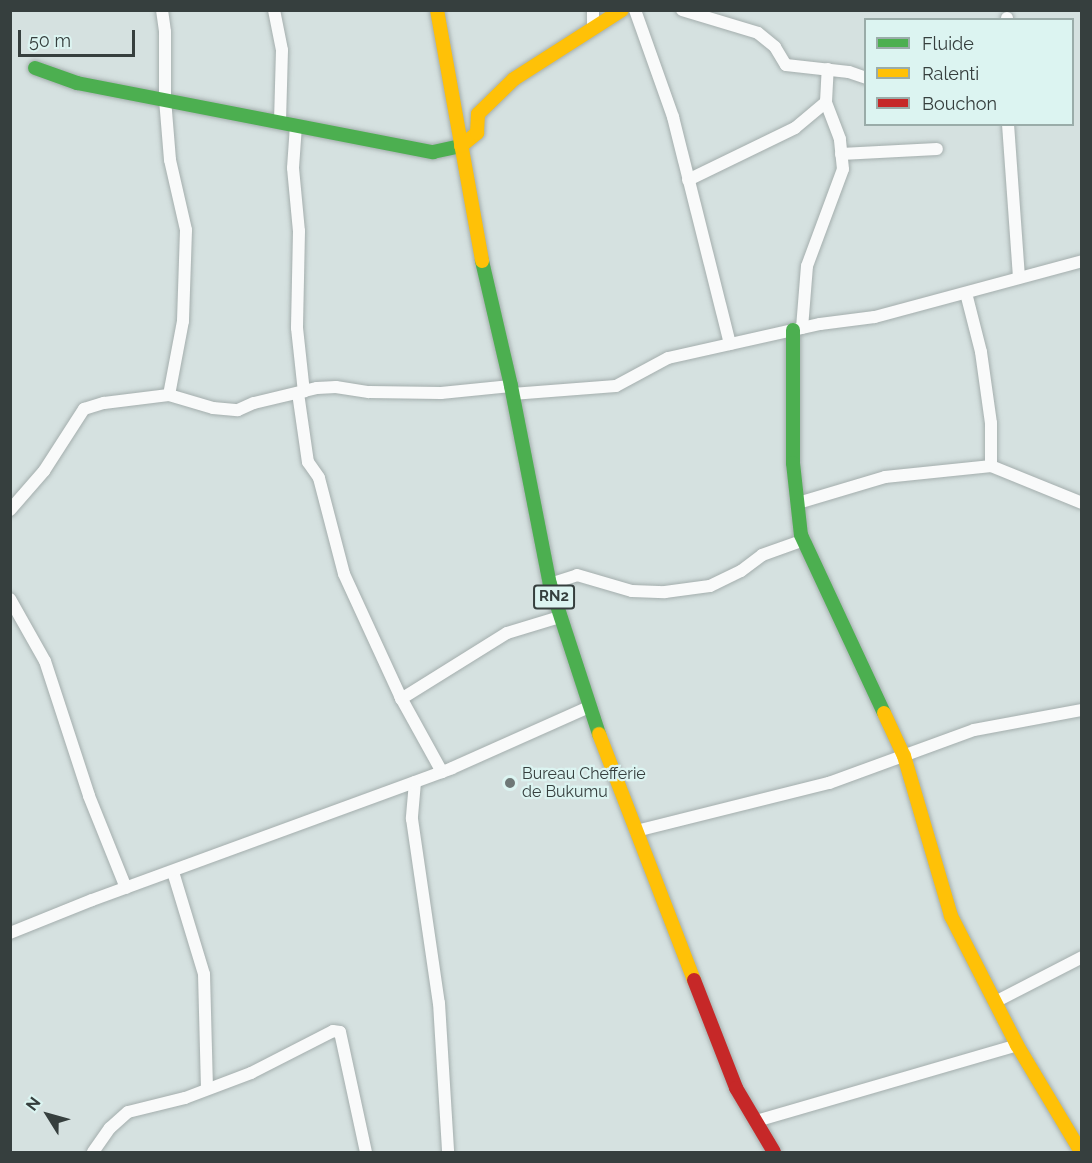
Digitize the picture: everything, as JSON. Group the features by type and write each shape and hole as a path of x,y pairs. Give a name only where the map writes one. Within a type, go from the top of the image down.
{"main road":[{"name":"RN2","path":"437,10 480,251 550,584 589,707 736,1088 774,1152"},
{"path":"34,68 77,84 433,152 462,146 477,133 478,114 514,79 622,10"},
{"path":"797,329 793,463 804,540 904,756 951,916 1017,1045 1082,1152"}],"street":[{"path":"162,10 165,32 165,99 170,160 186,230 183,321 169,395"},
{"path":"274,10 282,50 280,123"},
{"path":"593,10 593,28"},
{"path":"635,10 673,117 730,344"},
{"path":"682,10 758,33 775,47 786,64 828,69 864,78"},
{"path":"797,329 807,266 843,169 840,139 826,102 828,69"},
{"path":"688,180 795,128 826,102"},
{"path":"296,125 293,168 299,231 297,328 308,462 319,478 344,574 401,699 442,772"},
{"path":"1008,126 1019,278"},
{"path":"841,154 937,149"},
{"path":"10,510 44,471 84,409 104,403 169,395 213,408 238,410 254,403 336,387 369,392 441,393 616,386 668,358 797,329 875,317 1082,261"},
{"path":"966,293 981,352 991,423 991,466"},
{"path":"798,503 885,477 991,466 1082,503"},
{"path":"550,584 577,575 632,591 665,592 710,586 741,571 762,555 804,540"},
{"path":"10,599 45,661 89,796 126,888"},
{"path":"401,699 507,633 560,617"},
{"path":"10,933 442,772 589,707"},
{"path":"636,831 829,783 974,730 1082,710"},
{"path":"415,782 412,819 439,1003 448,1152"},
{"path":"173,872 204,974 207,1089"},
{"path":"995,1002 1082,957"},
{"path":"93,1152 110,1128 128,1112 185,1098 251,1073 333,1031 340,1032 366,1152"},
{"path":"756,1121 1017,1045"}],"traffic: fast":[{"path":"35,68 77,83 433,152 461,146"},
{"path":"482,261 511,386 550,584 599,734"},
{"path":"793,330 793,463 801,535 884,713"}],"traffic: slow":[{"path":"437,10 482,261"},
{"path":"461,146 477,133 478,114 514,79 622,10"},
{"path":"884,713 904,756 951,916 1017,1045 1081,1152"},
{"path":"599,734 694,980"}],"traffic: jam":[{"path":"694,980 736,1088 774,1152"}],"place":[{"name":"Bureau Chefferie de Bukumu","path":"510,783"}]}
